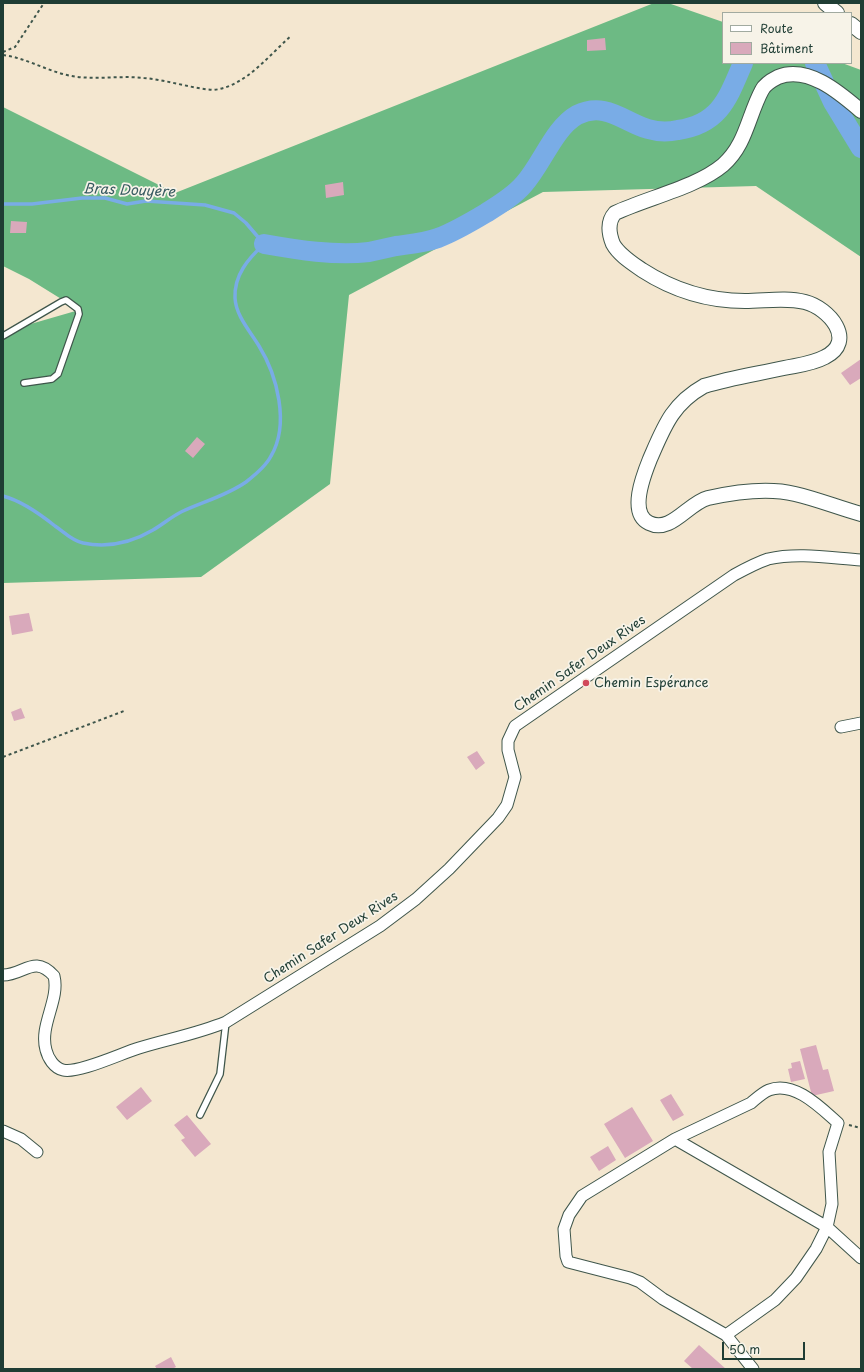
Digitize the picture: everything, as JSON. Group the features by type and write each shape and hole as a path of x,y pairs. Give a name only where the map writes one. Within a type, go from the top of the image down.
{"street":[{"path":"824,3 836,12"},
{"path":"852,25 861,32"},
{"path":"861,111 847,99 811,77 789,74 770,81 763,88 738,149 724,164 709,176 615,213 612,216 609,229 615,247 630,262 647,273 688,292 709,298 743,301 792,300 806,302 827,314 838,328 840,338 834,351 816,361 721,381 704,386 691,393 671,414 645,471 638,502 643,518 648,523 665,525 705,499 752,491 794,493 861,514"},
{"name":"Chemin Safer Deux Rives","path":"3,974 35,965 43,967 54,976 55,988 45,1041 48,1057 54,1064 63,1070 81,1068 138,1048 201,1032 226,1022 380,926 416,899 449,869 498,818 508,805 515,777 508,750 508,741 515,726 734,575 754,564 768,559 796,556 861,560"},
{"path":"841,727 861,723"},
{"path":"726,1335 775,1300 796,1278 816,1249 827,1227 832,1204 829,1152 838,1123 825,1111 801,1094 788,1090 777,1088 762,1094 751,1103 675,1139 582,1196 569,1215 564,1229 566,1256 570,1263 630,1278 640,1282 669,1303 726,1335 754,1369"},
{"path":"3,1131 21,1139 37,1152"},
{"path":"675,1139 827,1227 861,1258"}],"lane":[{"path":"3,336 66,300 78,309 79,314 58,374 52,379 24,383"},
{"path":"200,1116 220,1074 226,1022"}],"path":[{"path":"3,52 15,47 44,3"},
{"path":"3,55 15,56 67,75 92,79 120,76 144,78 213,90 229,87 247,76 291,36"},
{"path":"3,756 124,711"}],"green space":[{"path":"654,3 668,3 722,22 722,64 845,64 861,70 861,257 756,186 543,192 349,295 330,484 201,577 3,583 3,332 79,310 29,279 3,266 3,107 175,193"}],"building":[{"path":"605,38 606,50 587,51 587,40"},
{"path":"343,182 344,195 326,198 325,185"},
{"path":"11,221 27,222 26,233 10,233"},
{"path":"861,359 861,378 850,385 841,373"},
{"path":"197,437 205,444 193,458 185,451"},
{"path":"29,613 33,631 12,635 9,616"},
{"path":"21,708 25,718 14,721 11,712"},
{"path":"477,751 485,763 476,770 467,757"},
{"path":"816,1045 823,1070 828,1069 834,1091 812,1096 800,1049"},
{"path":"800,1061 805,1079 791,1082 788,1069 792,1068 791,1063"},
{"path":"141,1087 152,1101 127,1120 116,1107"},
{"path":"671,1094 684,1115 673,1121 660,1100"},
{"path":"632,1107 653,1141 625,1158 604,1124"},
{"path":"187,1115 211,1144 195,1157 181,1140 185,1138 174,1125"},
{"path":"608,1146 616,1160 599,1171 590,1157"},
{"path":"699,1345 726,1369 693,1369 684,1361"},
{"path":"171,1357 176,1367 172,1369 157,1369 155,1366"}],"waterway":[{"path":"264,244 316,252 356,253 369,252 438,238 474,220 516,192 531,176 562,128 577,115 587,111 605,111 639,126 660,131 675,131 692,127 704,122 721,107 727,98 743,64"},
{"path":"815,64 833,102 861,148"},
{"name":"Bras Douyère","path":"3,204 32,204 82,198 105,198 127,204 146,201 205,205 234,213 246,223 264,244 243,268 237,282 235,298 238,311 259,346 271,371 276,385 280,415 280,429 277,443 269,460 246,482 222,495 181,512 153,530 128,541 110,545 79,542 68,536 30,508 3,496"}],"place":[{"name":"Chemin Espérance","path":"586,683"}]}
